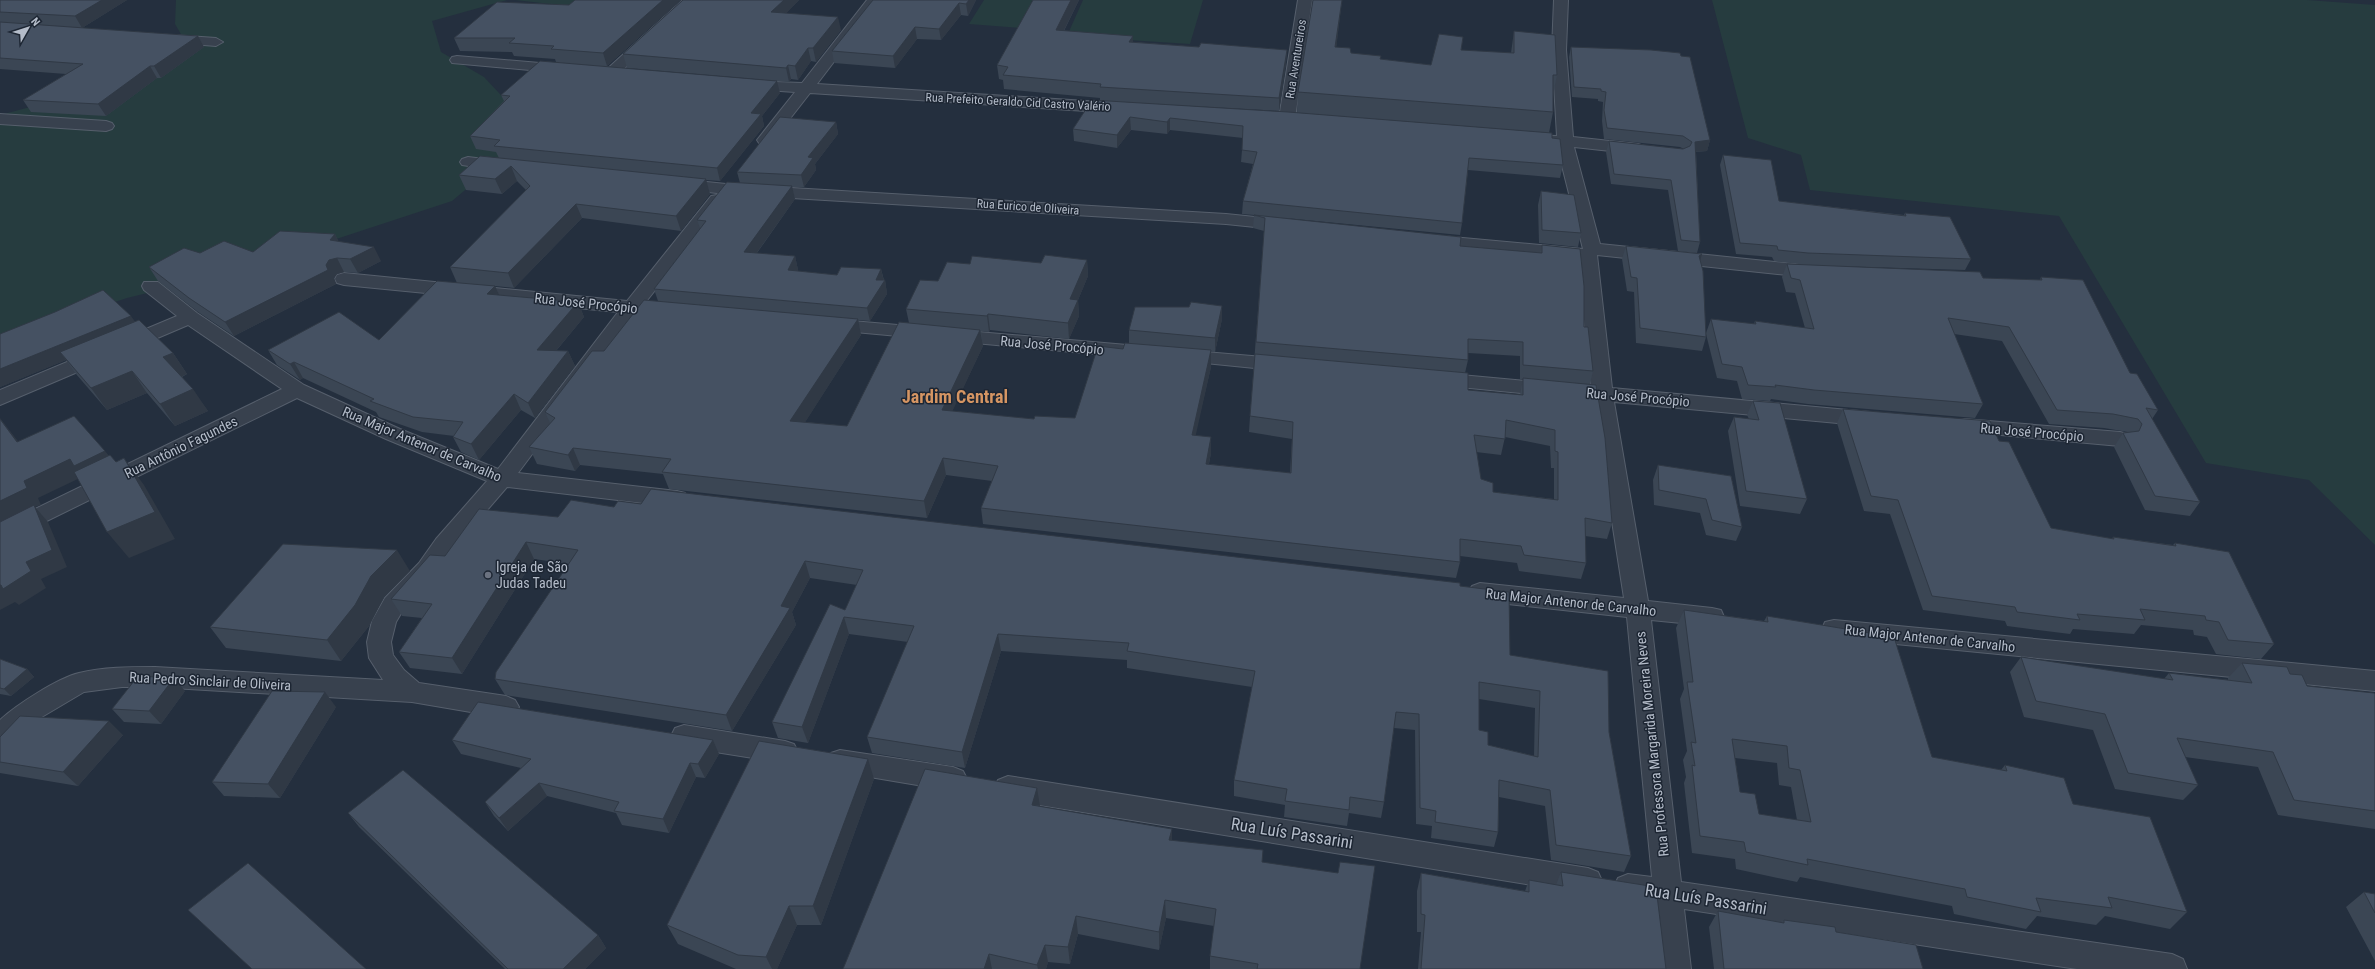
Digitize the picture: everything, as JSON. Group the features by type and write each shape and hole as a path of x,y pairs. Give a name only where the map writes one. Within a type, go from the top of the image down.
{"street":[{"path":"611,73 691,0"},
{"path":"756,151 874,0"},
{"name":"Rua Aventureiros","path":"1287,118 1305,0"},
{"name":"Rua Professora Margarida Moreira Neves","path":"1561,0 1567,51 1566,154 1589,252 1602,393 1638,610 1676,969"},
{"path":"155,38 216,42"},
{"path":"457,60 580,70"},
{"path":"596,72 634,75"},
{"name":"Rua Prefeito Geraldo Cid Castro Valério","path":"735,83 805,89 1137,109"},
{"path":"1271,117 1302,119"},
{"path":"0,119 106,126"},
{"path":"1517,137 1657,151"},
{"path":"468,162 515,167"},
{"name":"Rua Eurico de Oliveira","path":"664,182 731,182 1226,218 1304,227"},
{"path":"530,711 412,692 395,677 381,658 379,642 384,621 394,604 427,569 444,546 502,479 632,308 731,182"},
{"path":"1414,238 1589,252 1804,272 1836,273"},
{"name":"Rua José Procópio","path":"344,279 632,308 687,312"},
{"name":"Rua Major Antenor de Carvalho","path":"151,286 190,317 297,390 393,434 502,479 701,502"},
{"path":"0,398 190,317"},
{"name":"Rua José Procópio","path":"815,324 1300,366"},
{"name":"Rua José Procópio","path":"1419,377 1893,421"},
{"name":"Rua Antônio Fagundes","path":"0,536 297,390"},
{"name":"Rua José Procópio","path":"1947,425 2120,439"},
{"name":"Rua Major Antenor de Carvalho","path":"1455,589 1638,610 1733,619"},
{"name":"Rua Major Antenor de Carvalho","path":"1812,627 2375,682"},
{"name":"Rua Pedro Sinclair de Oliveira","path":"0,736 21,716 79,683 122,677 155,677 412,692"},
{"name":"Rua Luís Passarini","path":"663,732 1668,894 2172,969"}],"green space":[{"path":"176,0 507,0 432,21 441,52 484,77 513,108 508,154 452,201 245,269 127,298 0,340 0,115 106,87 191,51 175,24"},
{"path":"515,0 613,0 577,7"},
{"path":"984,0 1037,0 1022,28 969,24"},
{"path":"1083,0 1203,0 1190,44 1067,36"},
{"path":"1712,0 2307,0 2375,5 2375,545 2309,480 2206,463 2059,216 1810,190 1801,155 1748,138"}],"building":[{"path":"0,0 102,0 75,16 0,12"},
{"path":"575,0 663,0 603,53 551,49 554,46 509,43 515,38 454,38 497,2 569,5"},
{"path":"683,0 784,0 771,12 838,17 813,48 808,48 795,66 788,65 786,68 623,54"},
{"path":"873,0 969,0 966,4 959,3 939,29 915,27 893,56 832,51"},
{"path":"1033,0 1071,0 1056,30 1133,36 1129,42 1199,47 1201,43 1287,50 1279,98 1100,87 1101,84 1003,75 1008,67 997,65"},
{"path":"1313,0 1342,0 1335,47 1350,48 1351,53 1381,56 1380,59 1431,65 1439,34 1463,37 1461,50 1514,53 1514,31 1555,35 1557,75 1553,75 1553,112 1298,92"},
{"path":"0,22 198,36 154,66 150,66 98,104 23,100 83,64 0,58"},
{"path":"1571,47 1651,50 1680,53 1681,56 1690,57 1710,140 1695,142 1700,242 1681,240 1671,180 1614,174 1609,141 1683,149 1690,146 1692,142 1683,136 1607,128 1604,110 1606,92 1601,91 1601,89 1574,87"},
{"path":"540,61 777,81 751,113 761,114 717,168 494,146 500,140 470,136 510,96 501,95"},
{"path":"1092,100 1288,112 1552,133 1552,138 1560,139 1563,165 1469,158 1462,223 1243,201 1257,152 1242,150 1243,126 1170,118 1167,122 1130,117 1117,135 1073,129"},
{"path":"780,117 836,122 808,157 813,158 801,175 737,172"},
{"path":"1723,155 1771,160 1779,201 1906,216 1905,213 1950,217 1971,259 1808,253 1778,250 1777,246 1740,243"},
{"path":"480,156 706,179 676,216 576,204 508,273 450,267 530,186 511,166 495,179 459,175"},
{"path":"727,182 792,186 744,252 795,256 788,270 837,275 841,267 881,269 876,280 885,280 867,308 654,289 706,221 697,220"},
{"path":"1541,191 1574,195 1581,233 1542,230"},
{"path":"1254,215 1461,237 1460,246 1542,253 1542,245 1580,249 1584,286 1584,327 1588,327 1593,371 1523,365 1523,342 1468,339 1468,360 1256,342 1265,218"},
{"path":"280,231 335,234 330,240 374,247 350,259 337,258 329,260 326,265 328,270 225,322 189,298 149,267 184,248 200,253 224,241 253,252"},
{"path":"1626,246 1702,254 1699,256 1703,271 1706,337 1640,328 1637,278 1631,277"},
{"path":"1045,255 1087,260 1070,299 1078,300 1068,323 988,314 987,316 906,309 920,280 938,281 947,262 970,264 972,256 1041,263"},
{"path":"1787,264 1980,272 1983,278 2042,280 2041,277 2083,280 2130,373 2137,374 2158,410 2146,408 2200,502 2155,496 2123,433 2139,431 2142,424 2138,419 2113,414 2057,410 2009,327 1948,318 1983,404 1814,390 1775,385 1776,387 1748,385 1742,367 1722,364 1711,319 1756,324 1755,321 1814,329 1800,280 1791,278"},
{"path":"437,281 495,286 487,294 578,302 537,350 568,351 528,403 514,394 471,444 453,437 463,422 413,417 370,401 374,399 294,362 290,364 268,350 339,312 379,340"},
{"path":"103,290 131,316 0,369 0,334 55,312"},
{"path":"644,300 858,319 790,421 847,426 899,322 980,330 942,410 1034,419 1035,416 1075,418 1098,346 1123,349 1125,343 1211,350 1192,435 1211,437 1206,464 1291,473 1293,422 1250,416 1255,354 1468,373 1468,390 1523,395 1523,378 1596,385 1605,438 1612,523 1585,518 1586,563 1524,555 1521,546 1460,539 1460,562 981,508 998,466 943,458 924,501 662,472 671,459 573,448 568,455 529,447 555,418 545,412 592,351 604,351","holes":["1506,420 1555,430 1555,451 1558,452 1558,500 1493,492 1493,483 1481,479 1474,435 1505,439"]},
{"path":"1191,302 1222,306 1215,338 1129,330 1135,307 1189,307"},
{"path":"139,320 173,353 163,357 193,389 160,404 132,371 91,388 60,352"},
{"path":"1753,401 1780,403 1807,499 1746,491 1734,417 1759,420"},
{"path":"1843,409 1990,421 1999,441 2009,442 2051,528 2114,539 2113,537 2176,546 2175,543 2229,552 2274,644 2228,640 2219,622 2206,620 2205,616 2140,609 2145,620 2077,614 2080,620 2017,612 2015,607 1932,596 1898,500 1871,496"},
{"path":"74,416 105,451 74,466 70,459 24,481 27,488 0,501 0,419 17,442"},
{"path":"110,455 116,462 124,458 155,512 107,532 74,472"},
{"path":"1658,465 1731,476 1742,527 1712,520 1706,499 1659,490"},
{"path":"651,489 1460,583 1460,586 1509,592 1510,655 1608,671 1609,732 1631,856 1556,845 1550,790 1499,780 1498,832 1435,822 1436,811 1420,808 1419,714 1396,712 1384,802 1350,797 1349,810 1285,801 1287,789 1234,780 1255,671 1127,651 1129,643 998,634 962,752 867,737 914,626 844,617 802,727 772,722 830,604 845,610 863,570 805,561 781,606 790,608 726,715 495,679 496,672 578,550 526,542 452,658 399,652 432,604 391,599 430,555 445,556 479,509 558,517 571,500 614,507 618,501 641,504","holes":["1479,682 1540,691 1538,757 1488,745 1488,732 1479,730"]},
{"path":"34,505 52,550 26,562 31,571 3,589 0,585 0,522"},
{"path":"283,544 397,550 371,576 355,605 327,640 210,627"},
{"path":"1684,610 1768,622 1767,616 1894,637 1932,757 2007,771 2005,765 2064,778 2073,804 2150,817 2187,912 2108,897 2112,908 2036,898 2041,912 1967,897 1965,889 1807,859 1808,865 1746,852 1744,842 1700,836 1692,765 1695,766 1691,742 1696,743 1687,682 1693,682","holes":["1732,739 1787,746 1789,768 1800,770 1811,822 1759,814 1755,794 1740,792"]},
{"path":"2021,657 2173,680 2169,673 2252,683 2242,663 2287,667 2290,674 2302,675 2307,686 2374,693 2375,811 2294,800 2273,752 2177,738 2198,785 2128,773 2105,714 2036,701"},
{"path":"0,659 27,669 4,689 0,688"},
{"path":"138,676 174,678 149,711 112,709"},
{"path":"272,691 325,692 268,784 212,782"},
{"path":"478,702 713,740 698,764 690,763 663,819 614,811 619,802 539,783 499,818 485,802 531,759 452,740"},
{"path":"20,716 109,721 63,772 0,762 0,737"},
{"path":"759,741 868,759 813,906 789,906 766,957 738,955 667,925"},
{"path":"925,769 1037,788 1032,805 1172,829 1169,840 1263,850 1262,862 1338,873 1340,862 1375,866 1360,969 1257,969 1258,964 1210,956 1216,909 1165,900 1159,932 1076,916 1068,947 1045,945 1037,965 989,954 984,969 843,969"},
{"path":"403,770 598,935 563,969 508,969 348,813"},
{"path":"248,863 366,969 252,969 188,910"},
{"path":"1561,872 1656,887 1666,969 1421,969 1425,915 1421,914 1421,873 1529,892 1529,880 1563,886"},
{"path":"2364,892 2375,894 2375,913"},
{"path":"1718,911 1784,923 1784,920 1835,927 1836,932 1916,945 1923,969 1724,969"}],"place":[{"name":"Igreja de São Judas Tadeu","path":"488,575"}],"district":[{"name":"Jardim Central","path":"955,397"}]}
